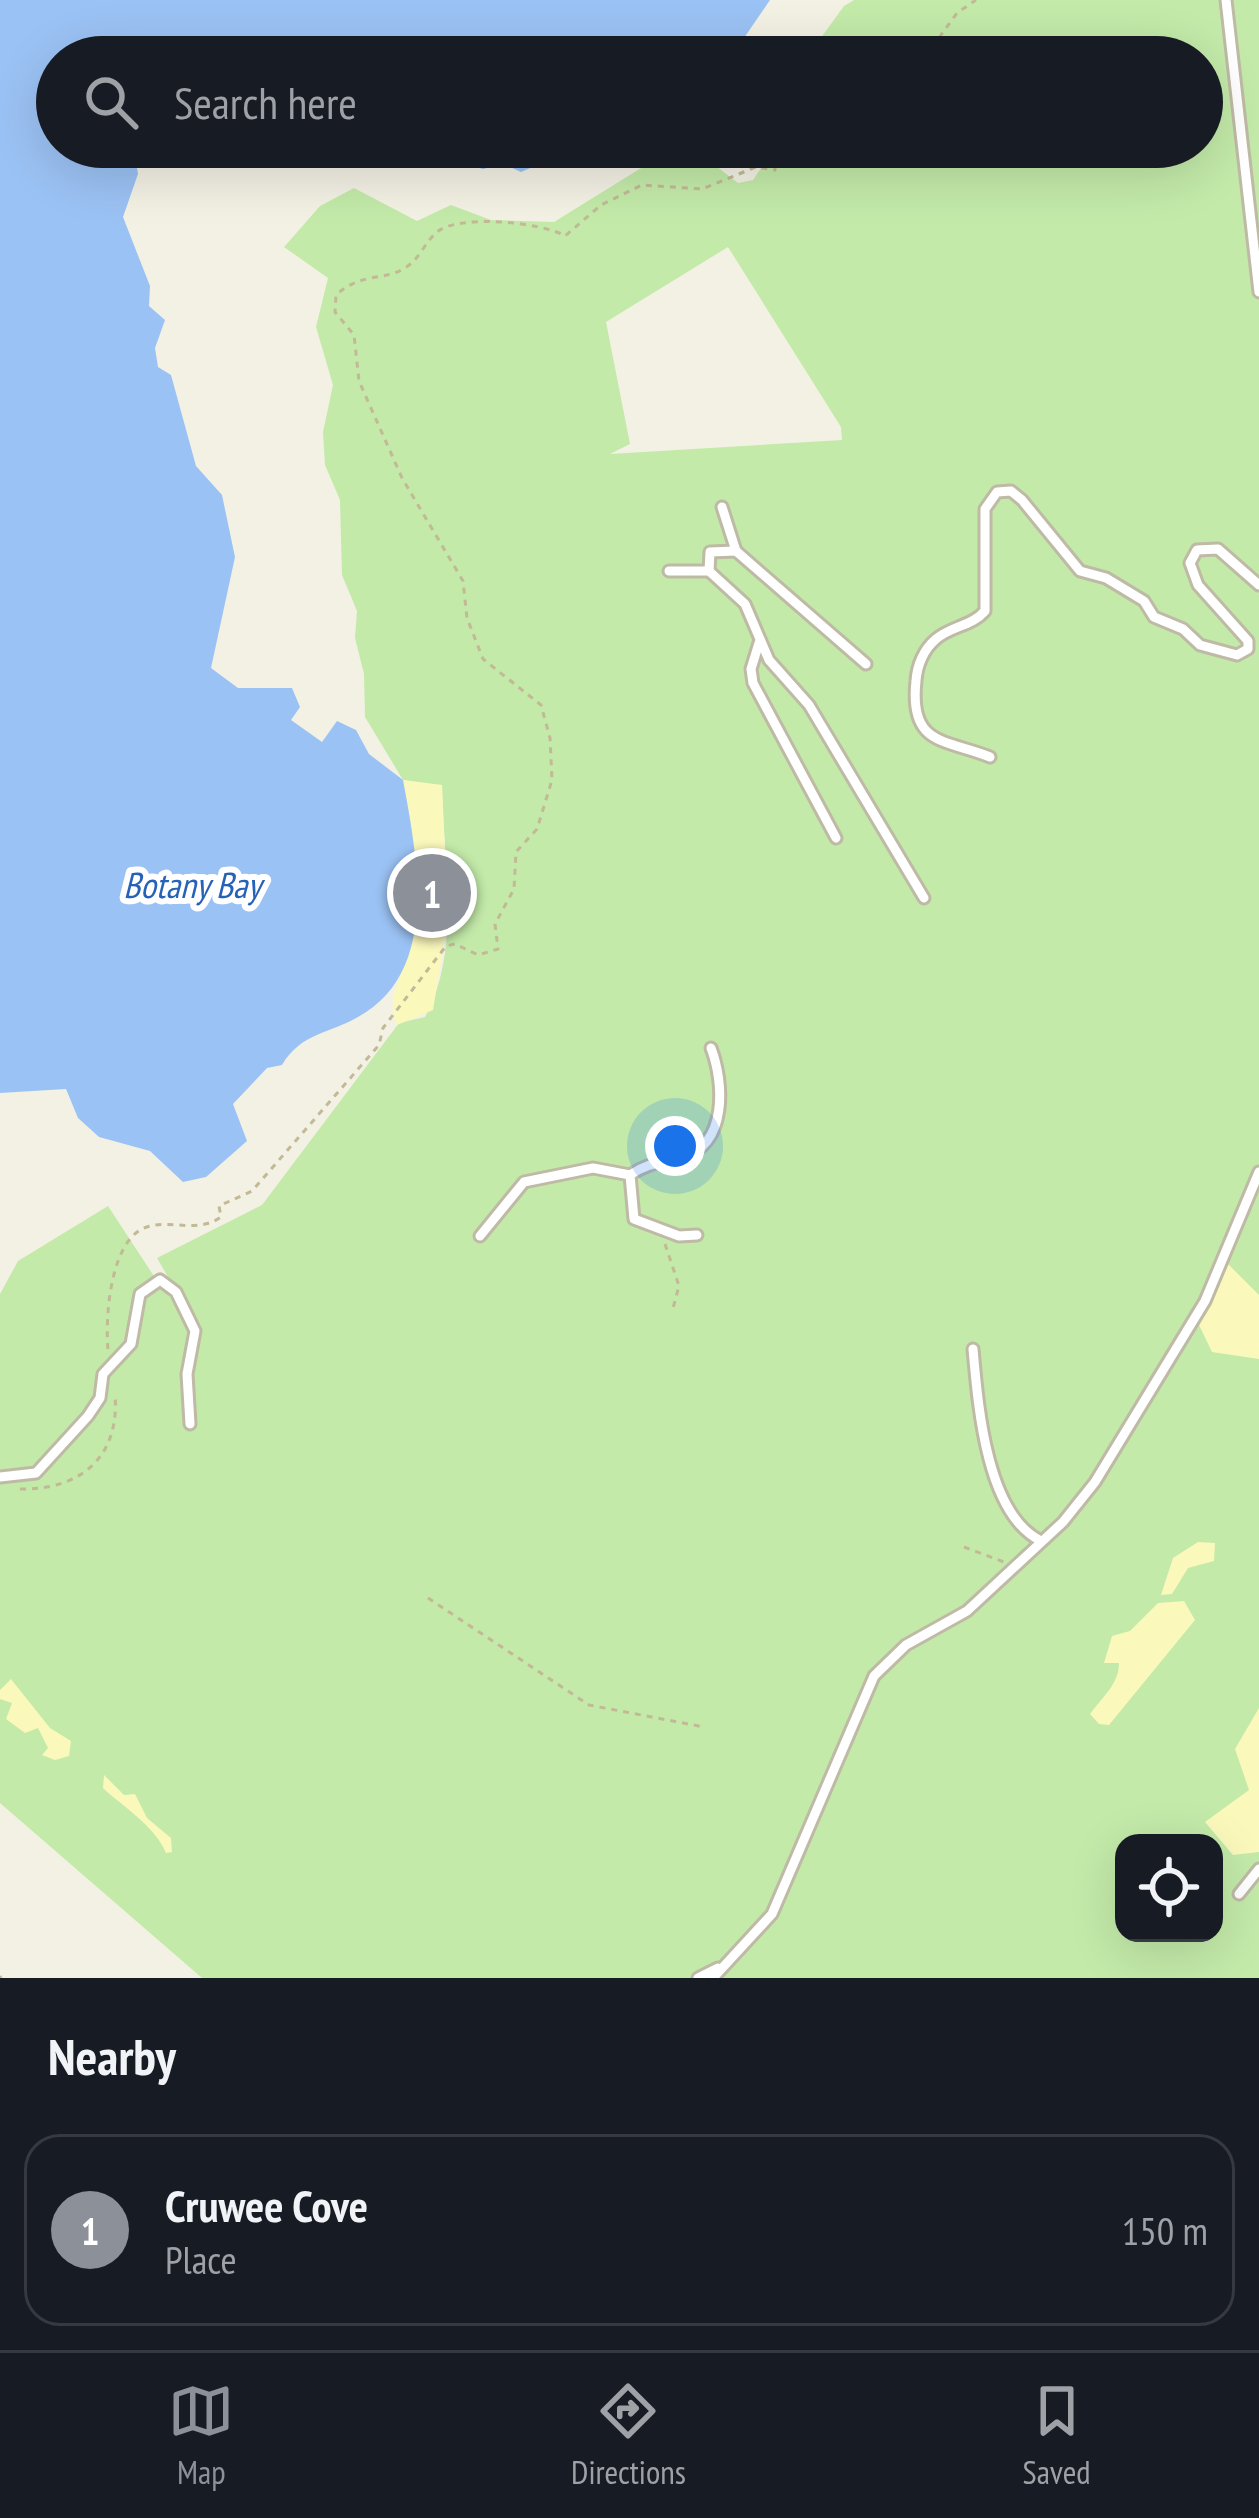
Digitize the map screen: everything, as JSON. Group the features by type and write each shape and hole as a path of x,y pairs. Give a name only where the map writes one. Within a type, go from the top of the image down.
{"lane":[{"path":"1226,0 1259,292"},
{"path":"990,758 936,740 919,722 914,704 917,670 928,647 985,611 985,509 997,492 1011,491 1022,500 1080,571 1106,578 1144,601 1154,617 1177,625 1208,649 1237,655 1248,649 1248,641 1193,578 1190,563 1197,550 1219,549 1259,585"},
{"path":"722,507 736,551 866,664"},
{"path":"709,572 710,552 736,551"},
{"path":"669,571 709,572 737,593 753,617 759,643 809,705 924,898"},
{"path":"759,643 751,669 753,683 836,838"},
{"path":"480,1236 524,1182 593,1168 630,1175 650,1161 695,1152 707,1140 721,1091 711,1048"},
{"path":"712,1978 772,1914 874,1676 905,1645 967,1611 1095,1482 1205,1301 1259,1172"},
{"path":"630,1175 631,1215 679,1236 697,1234"},
{"path":"0,1477 37,1473 52,1460 100,1398 103,1374 131,1343 140,1294 160,1280 176,1292 195,1331 187,1374 190,1424"},
{"path":"973,1349 981,1430 1000,1491 1016,1526 1041,1541"},
{"path":"1239,1894 1259,1869"},
{"path":"698,1978 723,1966"}],"path":[{"path":"941,36 957,13 976,0"},
{"path":"131,1236 147,1227 210,1225 221,1217 219,1206 252,1191 379,1045 383,1028 446,946 455,944 478,955 498,949 495,924 514,890 516,852 537,829 552,780 554,756 541,705 483,659 467,618 463,580 391,454 359,381 354,335 335,312 335,295 362,278 407,267 436,232 454,222 533,224 565,236 601,205 642,185 702,189 754,168"},
{"path":"657,1227 675,1261 680,1296 672,1312"},
{"path":"964,1547 1011,1565"},
{"path":"428,1598 589,1705 704,1726"}],"green space":[{"path":"854,0 1259,0 1259,1978 202,1978 0,1803 0,1294 18,1261 108,1206 163,1290 193,1320 157,1258 262,1205 399,1023 425,1017 436,991 448,904 442,786 403,780 365,717 364,674 355,638 357,611 342,575 340,500 325,465 323,432 333,385 316,327 328,278 284,247 320,206 354,188 417,221 451,205 491,220 554,222 641,168 718,168 738,183 753,180 761,168 1223,168 1223,36 822,36","holes":["728,247 841,427 842,440 610,454 630,444 606,322"]}],"sand":[{"path":"403,780 442,785 448,918 433,1010 397,1025 393,1000 414,890"},
{"path":"1228,1264 1259,1295 1259,1359 1212,1352 1199,1325"},
{"path":"1198,1542 1215,1543 1214,1561 1188,1568 1172,1594 1161,1595 1173,1558"},
{"path":"1184,1601 1195,1620 1109,1725 1099,1724 1090,1714 1118,1670 1119,1663 1104,1663 1112,1636 1130,1631 1158,1603"},
{"path":"11,1679 50,1728 71,1741 69,1756 55,1760 42,1755 48,1748 38,1728 25,1733 6,1719 12,1703 0,1699 0,1690"},
{"path":"1259,1708 1259,1852 1233,1855 1223,1843 1223,1834 1215,1834 1205,1822 1249,1790 1235,1749"},
{"path":"104,1775 124,1795 135,1794 147,1818 171,1838 172,1852 166,1853 147,1826 103,1788"}],"water":[{"name":"Botany Bay","path":"0,0 770,0 745,36 36,36 36,168 137,168 123,217 150,286 149,306 165,320 155,348 158,367 171,375 196,466 222,495 235,557 211,668 238,688 292,688 300,707 291,720 322,742 337,721 356,730 369,754 403,780 414,843 417,910 402,972 384,997 358,1017 306,1040 282,1065 267,1068 233,1104 247,1141 206,1177 183,1182 150,1151 99,1137 78,1118 66,1089 0,1093"}],"place":[{"name":"Cruwee Cove","path":"432,893"}]}
